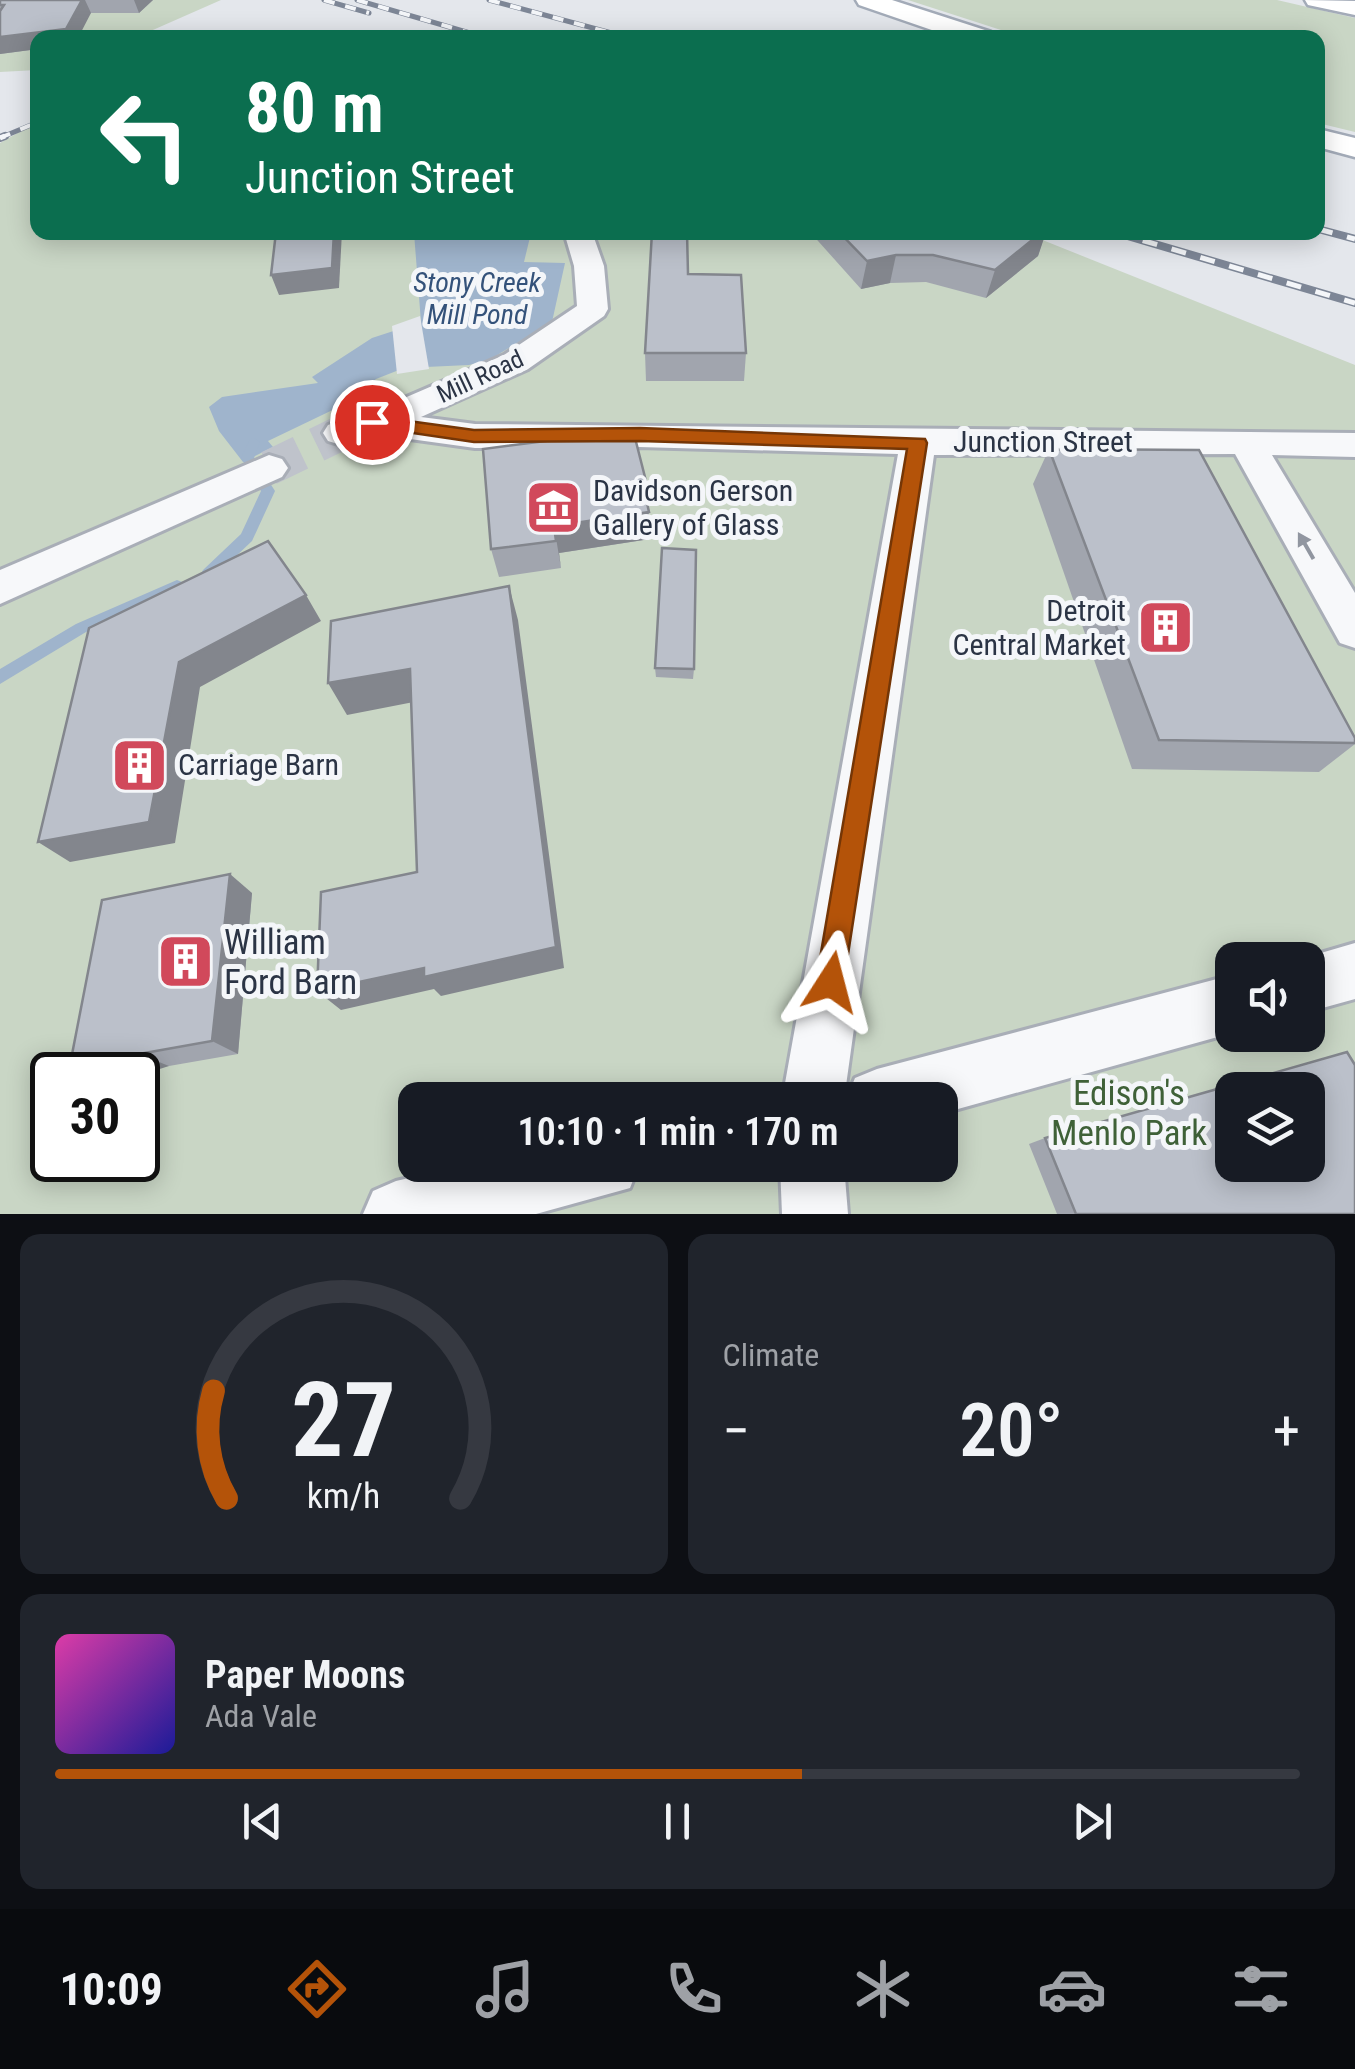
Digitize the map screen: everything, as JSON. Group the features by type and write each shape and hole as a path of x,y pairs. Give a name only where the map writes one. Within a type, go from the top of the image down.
{"main road":[{"path":"868,0 958,30"},
{"path":"1317,0 1355,8"},
{"path":"1325,140 1355,148"}],"street":[{"name":"Mill Road","path":"356,428 516,362 592,309 589,266 581,240"},
{"name":"Junction Street","path":"356,428 474,436 640,434 918,443 1187,441 1355,445"},
{"path":"1187,441 1210,484"},
{"path":"815,1082 918,443"},
{"path":"1247,443 1355,630"},
{"path":"0,588 259,472"},
{"path":"1325,979 1355,971"},
{"path":"944,1082 1215,1009"},
{"path":"396,1214 534,1182"},
{"path":"813,1182 815,1214"}],"green space":[{"path":"0,0 221,0 153,30 30,30 30,70 0,72"},
{"path":"908,0 1277,0 1355,18 1355,132 1325,125 1325,30 1001,30"},
{"name":"Edison's Menlo Park","path":"30,126 30,240 1042,240 1355,365 1355,1214 0,1214 0,143"}],"water":[{"name":"Stony Creek Mill Pond","path":"415,240 529,240 524,262 565,263 552,322 489,360 469,365 404,368 376,379 343,405 268,441 273,447 243,462 219,431 209,407 222,397 318,383 312,377 372,338 421,322"}],"pier":[{"path":"420,316 429,369 397,374 392,326"}],"building":[{"path":"0,0 82,0 66,29 30,30 30,33 0,37 0,11 4,5 0,5"},
{"path":"275,240 334,240 332,268 271,275"},
{"path":"652,240 687,240 688,274 741,275 746,353 645,353"},
{"path":"847,240 1032,240 995,270 933,255 896,255 867,261"},
{"path":"633,430 647,485 643,485 649,512 554,526 556,541 491,549 483,449"},
{"name":"Detroit Central Market","path":"1049,449 1199,450 1355,743 1159,740"},
{"path":"268,541 306,595 179,662 149,822 38,842 89,628"},
{"path":"662,548 696,550 694,669 655,668"},
{"path":"509,586 556,947 424,977 424,968 317,991 321,892 417,872 410,669 328,683 331,621"},
{"name":"William Ford Barn","path":"230,874 212,1041 150,1052 72,1052 102,900"},
{"path":"1347,1052 1355,1065 1355,1214 1076,1214 1045,1138 1215,1090 1215,1182 1325,1182 1325,1072 1277,1072"}],"waterway":[{"path":"208,574 247,537 268,491 247,458 254,442"},
{"path":"0,677 81,628 177,586"}],"tunnel":[{"path":"269,468 341,433"}],"railway":[{"path":"324,0 369,13"},
{"path":"357,0 460,30"},
{"path":"489,0 600,30"},
{"path":"5,136 0,138 30,125"},
{"path":"1325,231 1355,239"},
{"path":"1141,240 1355,303"}],"place":[{"name":"Davidson Gerson Gallery of Glass","path":"554,508"},
{"name":"Detroit Central Market","path":"1165,628"},
{"name":"Carriage Barn","path":"139,765"},
{"name":"William Ford Barn","path":"185,962"}],"route":[{"path":"372,422 474,436 640,434 918,443 831,982"}]}
